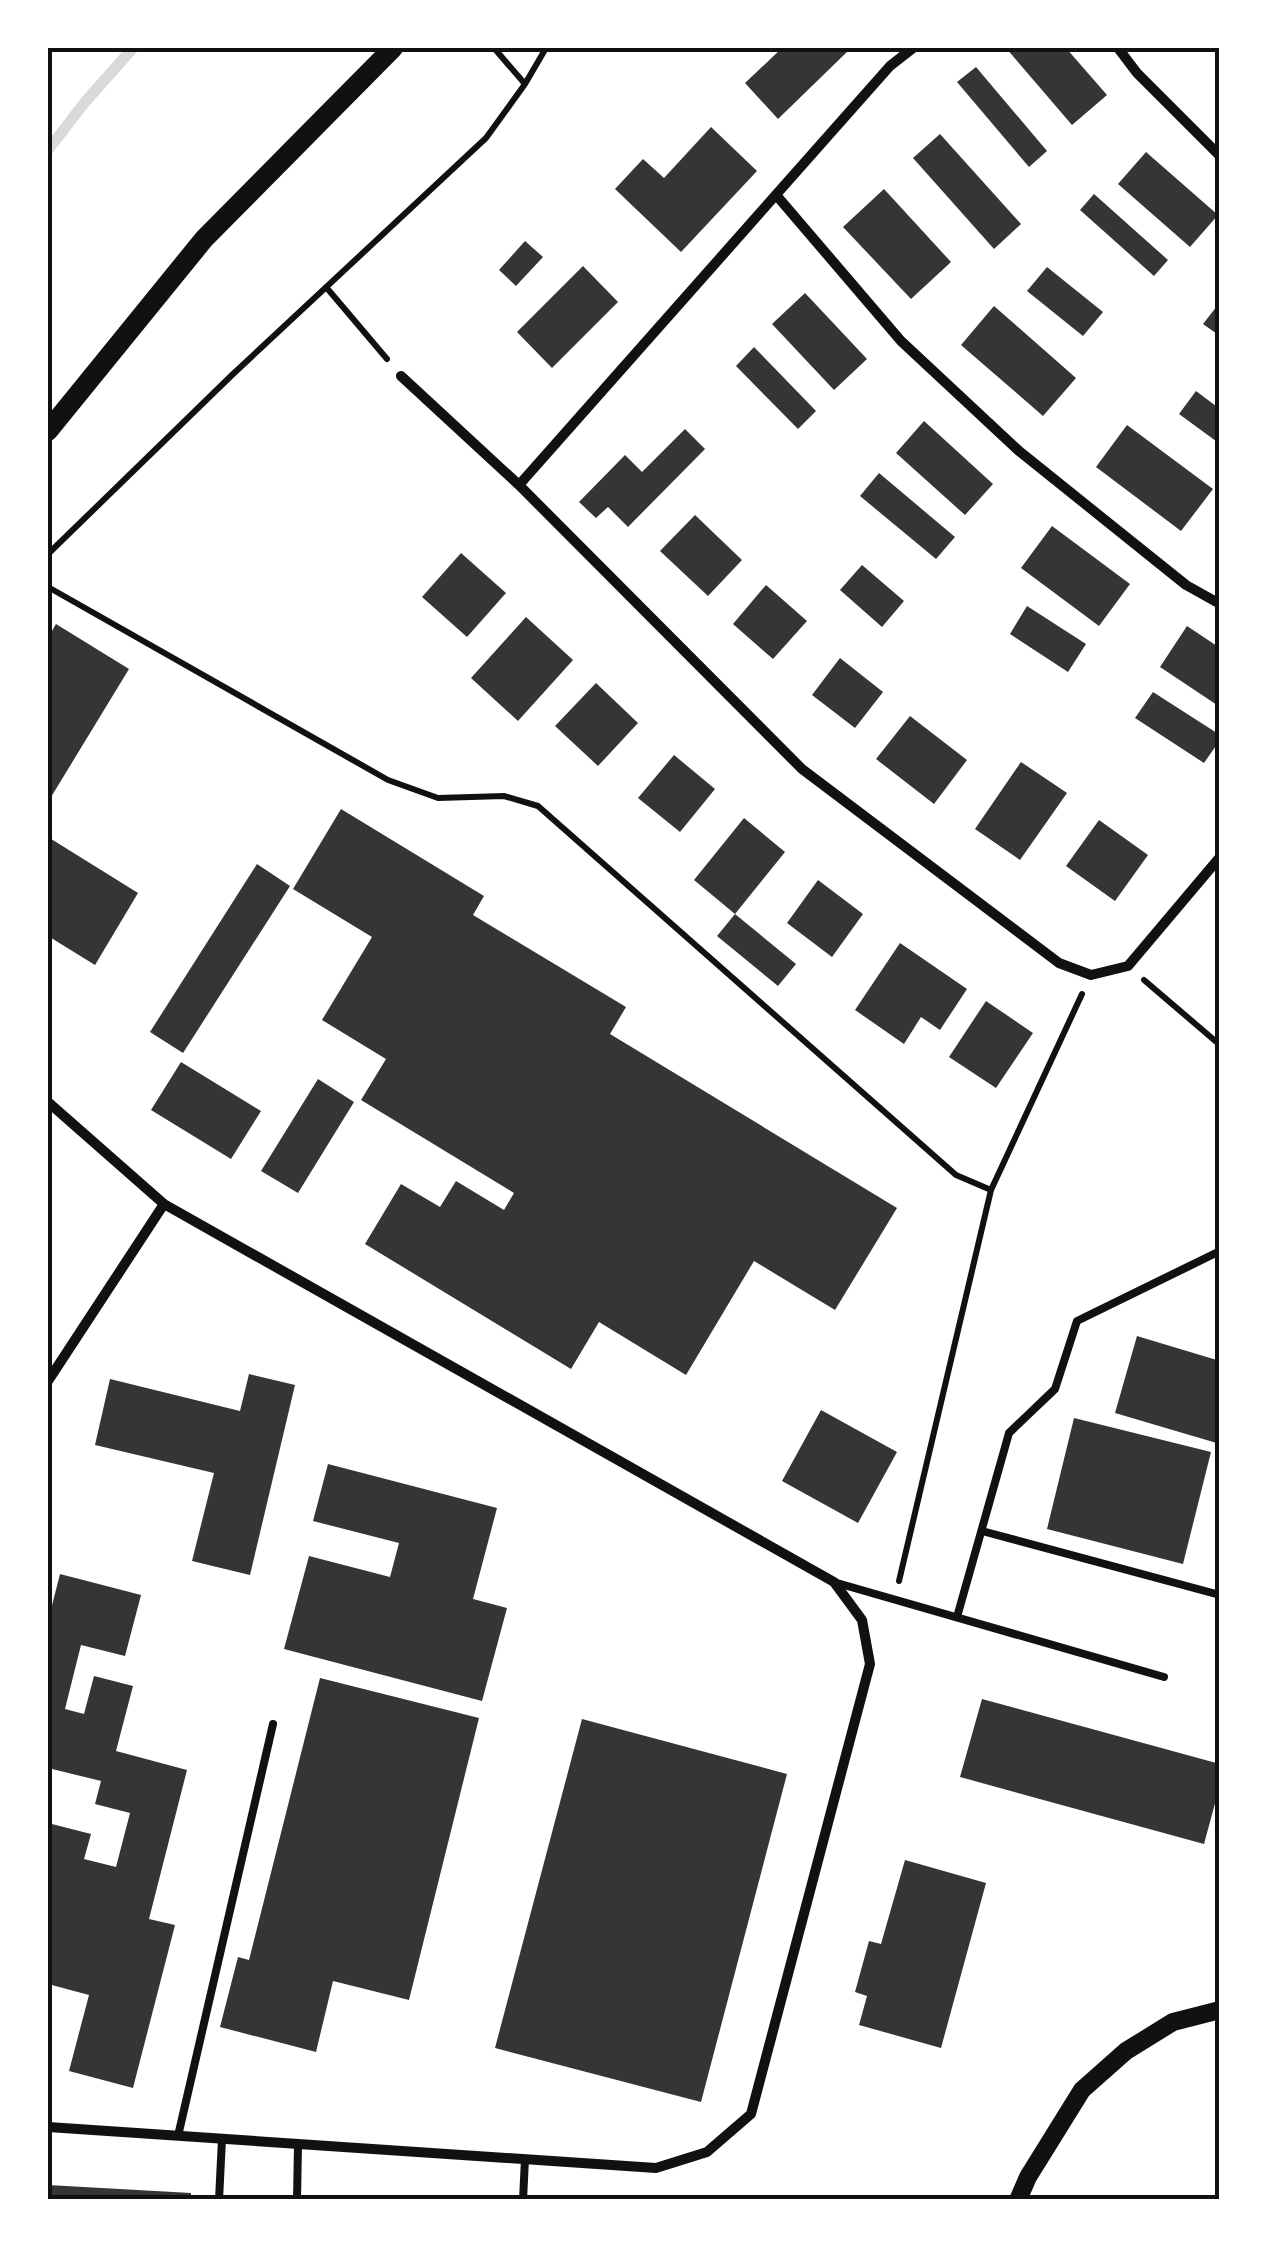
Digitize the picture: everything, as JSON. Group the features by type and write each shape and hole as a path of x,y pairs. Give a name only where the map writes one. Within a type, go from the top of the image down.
{"main road":[{"path":"48,431 204,239 393,48"}],"street":[{"path":"519,486 890,66 913,48"},
{"path":"1118,48 1220,156"},
{"path":"777,196 901,341 1019,450 1186,584 1220,604"},
{"path":"401,376 519,486 802,769 1058,963 1091,975 1128,966 1220,857"},
{"path":"48,1102 164,1204 834,1582 862,1620 870,1664 751,2114 707,2152 656,2168 48,2127"},
{"path":"48,1381 164,1204"},
{"path":"1018,2200 1082,2090 1126,2051 1173,2022 1220,2010"}],"lane":[{"path":"957,1618 1009,1433 1056,1389 1077,1321 1220,1252"},
{"path":"982,1531 1220,1594"},
{"path":"834,1582 1164,1677"},
{"path":"178,2136 273,1724"},
{"path":"220,2200 222,2139"},
{"path":"297,2200 298,2144"},
{"path":"523,2200 525,2160"}],"path":[{"path":"494,48 524,84"},
{"path":"48,554 232,375 486,138 546,48"},
{"path":"326,287 401,376"},
{"path":"48,588 388,780 438,798 504,796 538,806 956,1175 991,1190"},
{"path":"1128,966 1220,1045"},
{"path":"894,1601 991,1190 1091,975"}],"building":[{"path":"782,48 849,50 778,119 745,83"},
{"path":"1006,48 1066,48 1107,95 1072,125"},
{"path":"976,67 1047,151 1029,167 957,82"},
{"path":"711,127 757,171 681,252 615,189 643,159 664,178"},
{"path":"940,134 1021,224 994,249 913,158"},
{"path":"1146,152 1218,215 1190,247 1118,184"},
{"path":"884,189 951,262 911,299 843,227"},
{"path":"1094,194 1168,260 1154,276 1080,210"},
{"path":"525,241 543,257 516,286 499,270"},
{"path":"583,266 618,302 552,368 517,332"},
{"path":"1047,267 1103,312 1083,336 1027,291"},
{"path":"805,293 867,359 834,390 772,324"},
{"path":"994,306 1076,378 1043,416 961,345"},
{"path":"1217,306 1220,308 1220,336 1203,324"},
{"path":"754,347 816,411 798,429 736,366"},
{"path":"1196,391 1220,409 1220,444 1179,414"},
{"path":"924,421 993,484 965,515 896,453"},
{"path":"1127,425 1213,489 1181,531 1096,467"},
{"path":"685,429 705,449 628,527 608,507 596,518 579,502 625,455 642,472"},
{"path":"879,473 955,537 936,559 860,496"},
{"path":"695,515 742,560 708,596 660,551"},
{"path":"1052,526 1130,584 1099,626 1021,568"},
{"path":"461,553 506,593 467,637 422,597"},
{"path":"862,565 904,601 882,627 840,590"},
{"path":"766,585 807,621 773,659 733,624"},
{"path":"1027,606 1086,644 1068,672 1010,634"},
{"path":"526,617 573,660 518,721 471,678"},
{"path":"56,624 129,669 48,802 48,638"},
{"path":"1187,626 1220,648 1220,707 1160,667"},
{"path":"840,658 883,692 855,728 812,695"},
{"path":"596,683 638,723 598,766 555,726"},
{"path":"1153,692 1220,735 1204,763 1135,718"},
{"path":"910,716 967,760 934,804 876,759"},
{"path":"674,755 715,789 680,832 638,798"},
{"path":"1021,762 1067,793 1020,860 975,829"},
{"path":"341,809 484,896 473,915 626,1007 610,1034 897,1208 835,1310 754,1261 686,1375 599,1322 571,1369 365,1244 401,1184 440,1207 456,1181 504,1210 514,1193 361,1100 386,1059 322,1020 372,937 293,889"},
{"path":"744,818 785,852 735,914 694,880"},
{"path":"1099,820 1148,855 1115,901 1066,866"},
{"path":"48,837 138,893 95,965 48,936"},
{"path":"257,864 290,886 183,1053 150,1032"},
{"path":"818,880 863,914 832,957 787,923"},
{"path":"735,914 796,964 778,986 717,936"},
{"path":"900,943 967,989 940,1030 921,1017 904,1044 855,1010"},
{"path":"986,1001 1033,1033 996,1088 949,1057"},
{"path":"181,1062 261,1111 231,1159 151,1110"},
{"path":"318,1079 354,1102 298,1193 261,1171"},
{"path":"1137,1336 1220,1361 1220,1444 1115,1413"},
{"path":"249,1374 295,1385 250,1575 192,1561 214,1473 95,1445 110,1379 240,1411"},
{"path":"821,1410 897,1452 858,1523 782,1481"},
{"path":"1074,1418 1211,1452 1183,1564 1047,1529"},
{"path":"328,1464 497,1508 473,1599 507,1608 482,1701 284,1649 309,1556 390,1577 399,1543 313,1521"},
{"path":"60,1574 141,1595 125,1656 81,1645 65,1709 84,1714 94,1676 133,1686 116,1751 187,1770 149,1919 175,1925 133,2088 69,2071 89,1995 48,1984 48,1823 91,1834 84,1859 116,1867 130,1813 95,1804 101,1781 48,1768 48,1621"},
{"path":"320,1678 479,1718 409,2000 333,1981 316,2052 220,2027 238,1957 249,1960"},
{"path":"982,1699 1220,1764 1220,1785 1204,1844 960,1777"},
{"path":"582,1719 787,1774 701,2102 495,2048"},
{"path":"905,1860 986,1883 941,2048 859,2025 867,1996 855,1992 869,1941 881,1944"},
{"path":"48,2185 191,2193 191,2200 48,2200"}],"waterway":[{"path":"48,150 133,48"}]}
